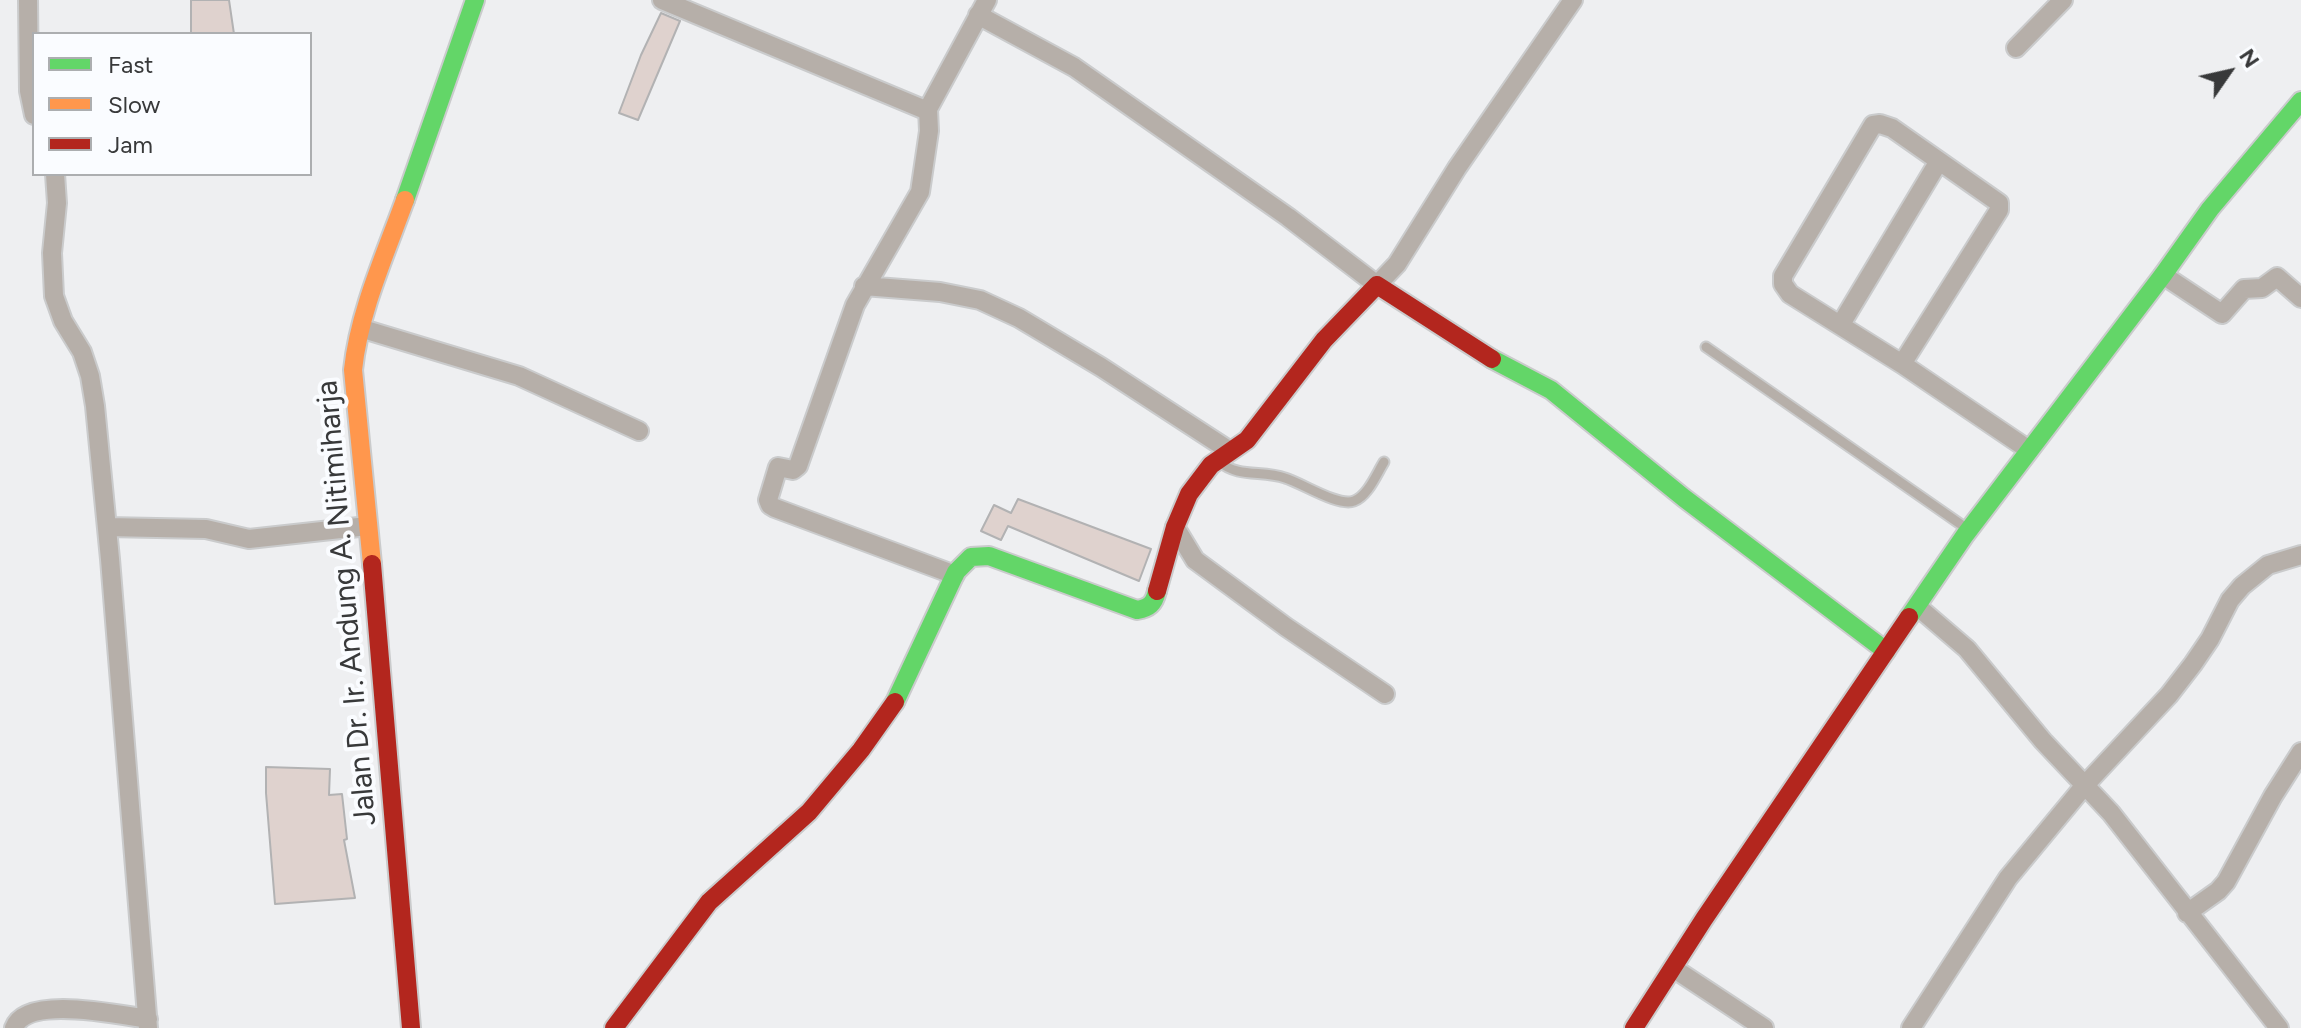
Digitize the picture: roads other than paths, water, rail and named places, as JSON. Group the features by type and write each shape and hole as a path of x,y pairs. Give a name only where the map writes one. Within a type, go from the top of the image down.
{"street":[{"path":"28,0 29,91 32,105"},
{"name":"Jalan Dr. Ir. Andung A. Nitimiharja","path":"411,1028 353,370 355,350 374,285 475,0"},
{"path":"662,0 913,107 928,109"},
{"path":"614,1028 709,902 809,812 861,750 897,698 955,575 971,557 989,556 1137,610 1148,608 1155,600 1175,527 1189,494 1211,465 1247,440 1324,340 1397,264 1457,168 1573,0"},
{"path":"2016,48 2063,0"},
{"path":"955,575 775,508 768,500 778,467 793,470 798,466 855,305 920,192 929,131 928,109 982,8 1074,67 1288,217 1377,285 1494,360 1551,390 1684,498 1886,651"},
{"path":"1634,1028 1969,530 2210,209 2301,101"},
{"path":"1902,364 1999,210 1999,203 1892,128 1880,124 1873,125 1865,137 1783,276 1783,284 1790,294 1841,324 2029,450"},
{"path":"1841,324 1939,161"},
{"path":"14,1028 22,1017 36,1011 70,1009 148,1024 107,527 90,376 82,352 63,321 54,296 52,253 57,203 55,176"},
{"path":"2163,275 2222,314 2244,289 2262,288 2277,277 2301,298"},
{"path":"864,286 940,292 980,300 1019,318 1101,367 1224,456"},
{"path":"363,329 511,373 639,431"},
{"path":"107,527 206,529 249,539 368,526"},
{"path":"1175,527 1195,560 1385,694"},
{"path":"1911,1028 2008,878 2085,785 2169,695 2210,639 2230,600 2268,565 2301,555"},
{"path":"1918,607 1967,649 2043,741 2111,813 2279,1028"},
{"path":"2187,913 2226,882 2260,818 2301,752"},
{"path":"1673,968 1764,1028"}],"lane":[{"path":"1706,347 1969,530"},
{"path":"1224,456 1231,471 1281,476 1347,502 1353,502 1363,494 1384,462"}]}
